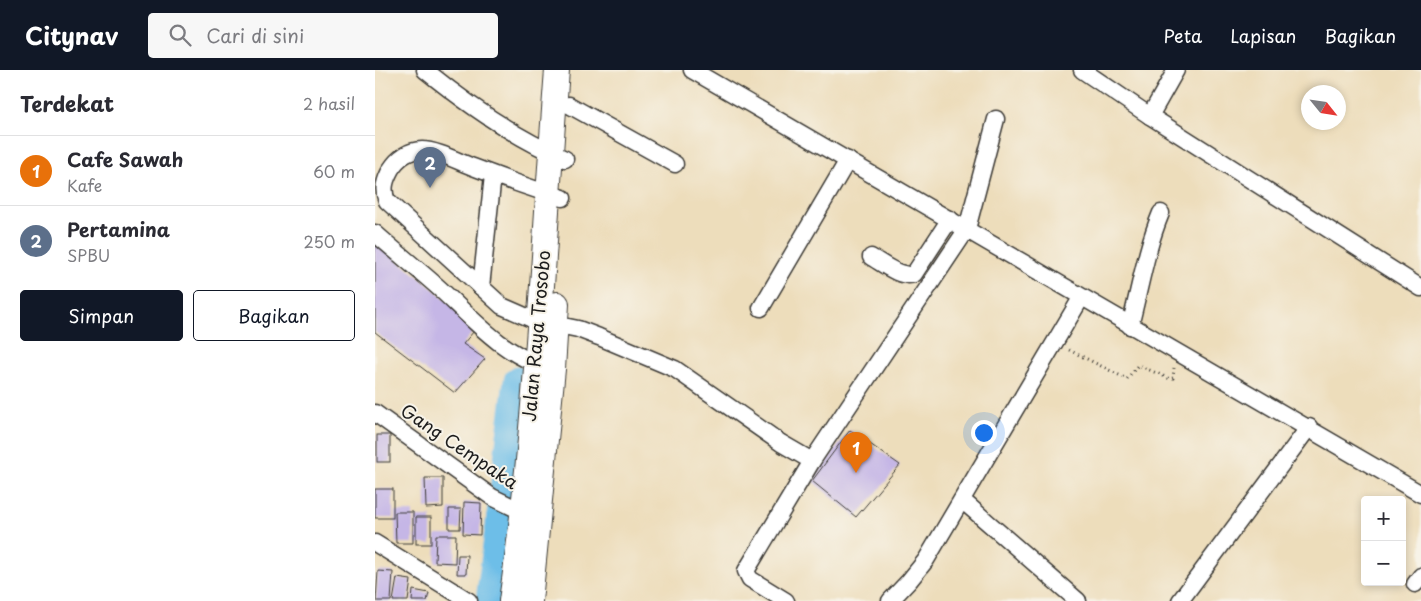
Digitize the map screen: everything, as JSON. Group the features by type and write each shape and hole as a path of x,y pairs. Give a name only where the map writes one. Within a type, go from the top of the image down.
{"highway":[{"name":"Jalan Raya Trosobo","path":"530,601 537,364 547,193 557,70"},
{"name":"Jalan Raya Trosobo","path":"550,152 569,105 572,70"},
{"name":"Jalan Raya Trosobo","path":"511,601 518,510 537,364"}],"street":[{"path":"425,70 515,134 550,152"},
{"path":"692,70 950,219 1081,298 1309,427 1421,494"},
{"path":"1082,70 1150,116 1421,288"},
{"path":"1150,116 1176,70"},
{"path":"569,105 675,164"},
{"path":"786,601 750,578 746,571 812,461 967,230 996,119"},
{"path":"547,193 514,183 428,150 419,150 401,157 391,168 383,186 387,201 502,306 540,320 578,329 675,369 781,443 812,461"},
{"path":"761,308 848,160"},
{"path":"481,287 493,175"},
{"path":"1130,326 1146,258 1161,212"},
{"path":"871,257 899,272 907,275 914,274 950,219"},
{"path":"375,233 501,346 537,364"},
{"path":"890,601 926,560 1081,298"},
{"name":"Gang Cempaka","path":"375,413 494,498 518,510"},
{"path":"1180,601 1309,427"},
{"path":"962,500 1078,601"},
{"path":"375,543 469,601"}],"path":[{"path":"1055,342 1127,379 1138,365 1170,379 1173,378 1178,353"}],"building":[{"path":"375,241 471,320 474,331 463,344 485,359 455,393 375,332"},
{"path":"850,430 900,465 856,517 812,481"},
{"path":"377,435 390,435 390,462 377,462"},
{"path":"425,478 443,478 443,507 426,508"},
{"path":"375,489 393,489 393,518 375,518"},
{"path":"464,502 481,503 480,535 463,534"},
{"path":"449,509 461,509 460,529 449,529"},
{"path":"395,512 413,512 413,543 396,543"},
{"path":"416,517 431,517 431,544 416,544"},
{"path":"436,535 456,535 455,563 435,562"},
{"path":"458,555 467,555 466,574 457,574"},
{"path":"378,571 393,572 391,601 376,601"},
{"path":"397,578 411,580 408,601 393,601"},
{"path":"413,590 429,593 427,601 412,601"}],"waterway":[{"path":"490,601 518,381"}],"place":[{"name":"Pertamina","path":"430,188"},
{"name":"Cafe Sawah","path":"856,473"}]}
